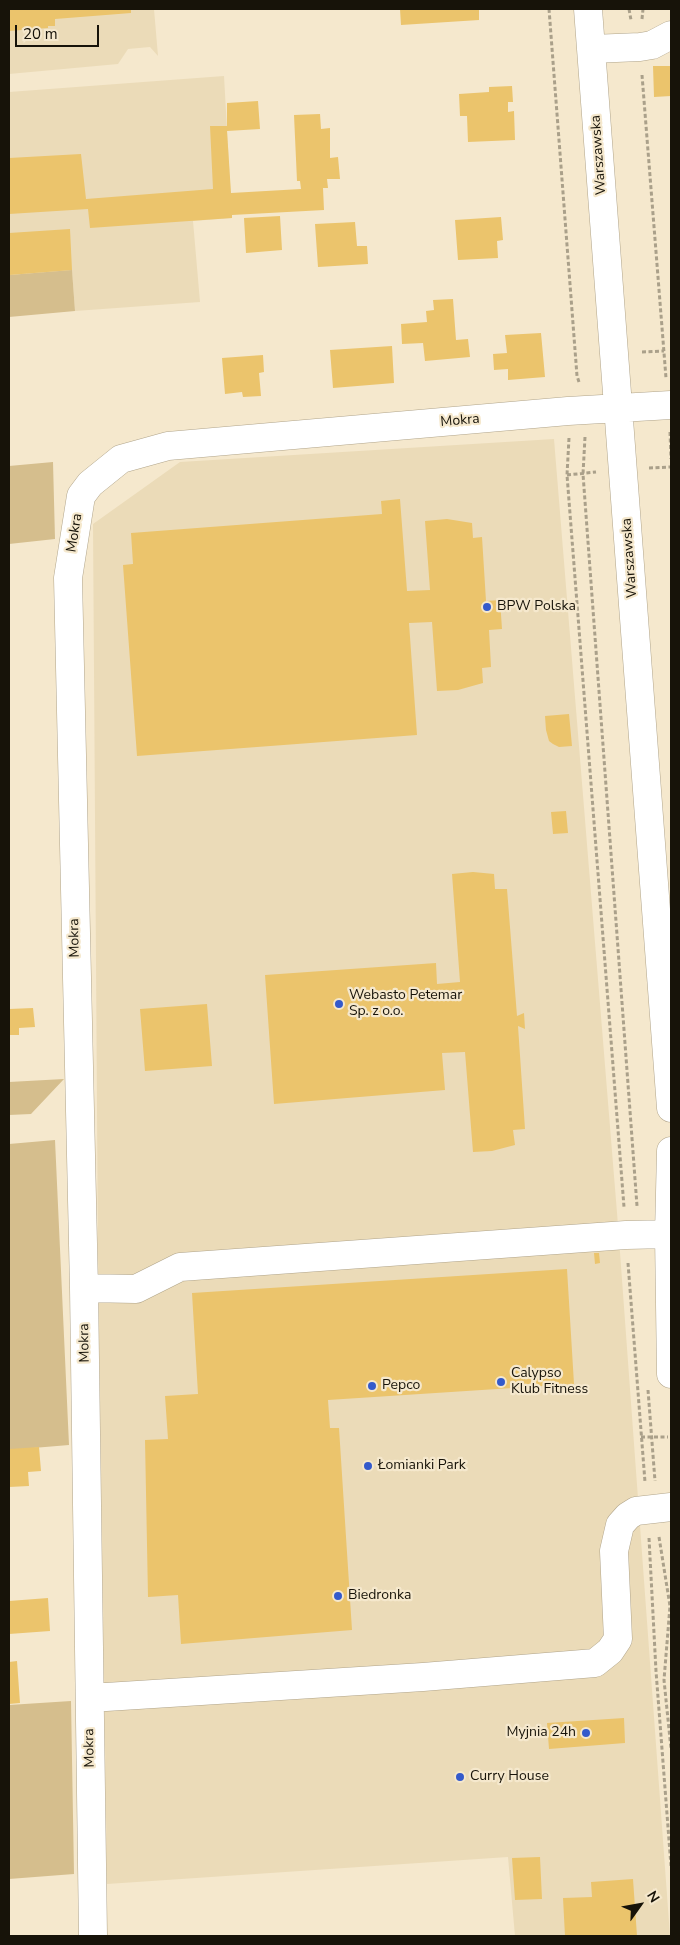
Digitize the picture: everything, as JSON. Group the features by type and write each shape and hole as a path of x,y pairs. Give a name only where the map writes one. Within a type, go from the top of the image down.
{"street":[{"name":"Warszawska","path":"588,9 671,1108"},
{"path":"592,49 640,47 652,44 671,35"},
{"name":"Mokra","path":"93,1936 84,1288 68,578 81,496 90,484 121,459 168,446 585,411 669,406"},
{"path":"671,1151 669,1234 671,1374"},
{"path":"84,1288 136,1289 180,1267 669,1234"},
{"path":"90,1698 423,1677 595,1663 610,1651 618,1639 614,1551 620,1525 628,1516 636,1511 659,1509"}],"path":[{"path":"549,9 577,376 583,392 585,411 583,474 632,1235 640,1437 659,1509 656,1671 671,1866"},
{"path":"640,47 669,406 671,459"},
{"path":"640,352 664,351"},
{"path":"569,437 567,475 632,1235"},
{"path":"641,469 671,467"},
{"path":"567,475 601,472"},
{"path":"648,1389 659,1509 659,1538 670,1606 664,1680 671,1749"},
{"path":"640,1437 668,1437"}],"shaded area":[{"path":"9,9 154,9 158,56 150,47 128,49 118,64 9,74"},
{"path":"224,76 232,218 193,221 200,302 75,311 72,271 9,275 9,92"},
{"path":"72,270 75,311 9,317 9,275"},
{"path":"554,439 618,1225 670,1936 515,1936 508,1857 107,1884 98,1255 93,524 180,462"},
{"path":"53,462 55,539 9,544 9,466"},
{"path":"64,1079 31,1114 9,1115 9,1082"},
{"path":"55,1140 69,1445 9,1450 9,1144"},
{"path":"71,1701 74,1874 9,1879 9,1705"}],"building":[{"path":"9,9 131,9 131,13 55,19 55,26 48,26 48,28 9,31"},
{"path":"400,9 479,9 479,20 401,25"},
{"path":"653,66 671,66 671,96 654,97"},
{"path":"512,86 513,102 508,102 508,112 514,111 515,140 468,142 467,116 460,116 459,94 489,92 489,87"},
{"path":"258,101 260,129 227,131 231,193 301,189 300,181 297,181 294,115 320,114 321,129 330,128 330,158 338,157 340,179 327,179 328,188 323,188 324,210 232,215 232,218 90,228 88,209 9,214 9,158 81,154 86,199 213,189 210,126 227,126 227,103"},
{"path":"280,216 282,250 246,253 244,218"},
{"path":"501,217 503,240 497,241 498,258 458,260 455,220"},
{"path":"355,222 357,246 367,246 368,264 318,267 315,224"},
{"path":"70,229 72,270 9,275 9,233"},
{"path":"453,299 456,340 468,339 470,357 425,361 423,343 402,344 401,324 427,322 426,311 434,310 433,300"},
{"path":"541,333 545,377 508,380 508,369 494,370 493,354 507,353 505,335"},
{"path":"392,346 394,383 333,388 330,350"},
{"path":"263,355 264,372 259,373 261,396 243,397 242,392 225,394 222,358"},
{"path":"400,499 407,591 430,590 425,521 447,519 472,523 473,538 482,537 486,601 500,600 502,629 489,630 491,667 482,668 483,683 458,690 437,691 432,622 409,623 417,735 137,756 123,565 133,564 131,533 382,514 381,501"},
{"path":"569,714 572,746 559,747 549,741 545,716"},
{"path":"566,811 568,833 553,834 551,812"},
{"path":"473,872 494,874 495,889 507,889 517,1016 524,1013 525,1029 518,1026 525,1129 513,1130 515,1145 492,1151 473,1152 465,1052 442,1053 445,1090 274,1104 265,975 436,963 437,984 460,982 452,874"},
{"path":"207,1004 212,1066 145,1071 140,1009"},
{"path":"33,1008 35,1027 19,1028 19,1035 9,1035 9,1009"},
{"path":"594,1253 599,1253 600,1263 595,1264"},
{"path":"567,1269 574,1384 328,1400 330,1428 339,1428 352,1630 181,1644 178,1595 148,1597 145,1440 168,1439 165,1396 198,1394 192,1293"},
{"path":"39,1447 41,1471 28,1472 29,1486 9,1487 9,1449"},
{"path":"48,1598 50,1631 9,1634 9,1601"},
{"path":"17,1661 20,1703 9,1704 9,1662"},
{"name":"Myjnia 24h","path":"624,1718 625,1743 549,1749 547,1723"},
{"path":"540,1857 542,1899 515,1900 512,1858"},
{"path":"633,1879 637,1936 565,1936 563,1898 592,1897 591,1882"}],"place":[{"name":"BPW Polska","path":"487,607"},
{"name":"Webasto Petemar Sp. z o.o.","path":"339,1004"},
{"name":"Calypso Klub Fitness","path":"501,1382"},
{"name":"Pepco","path":"372,1386"},
{"name":"Łomianki Park","path":"368,1466"},
{"name":"Biedronka","path":"338,1596"},
{"name":"Myjnia 24h","path":"586,1733"},
{"name":"Curry House","path":"460,1777"}]}
